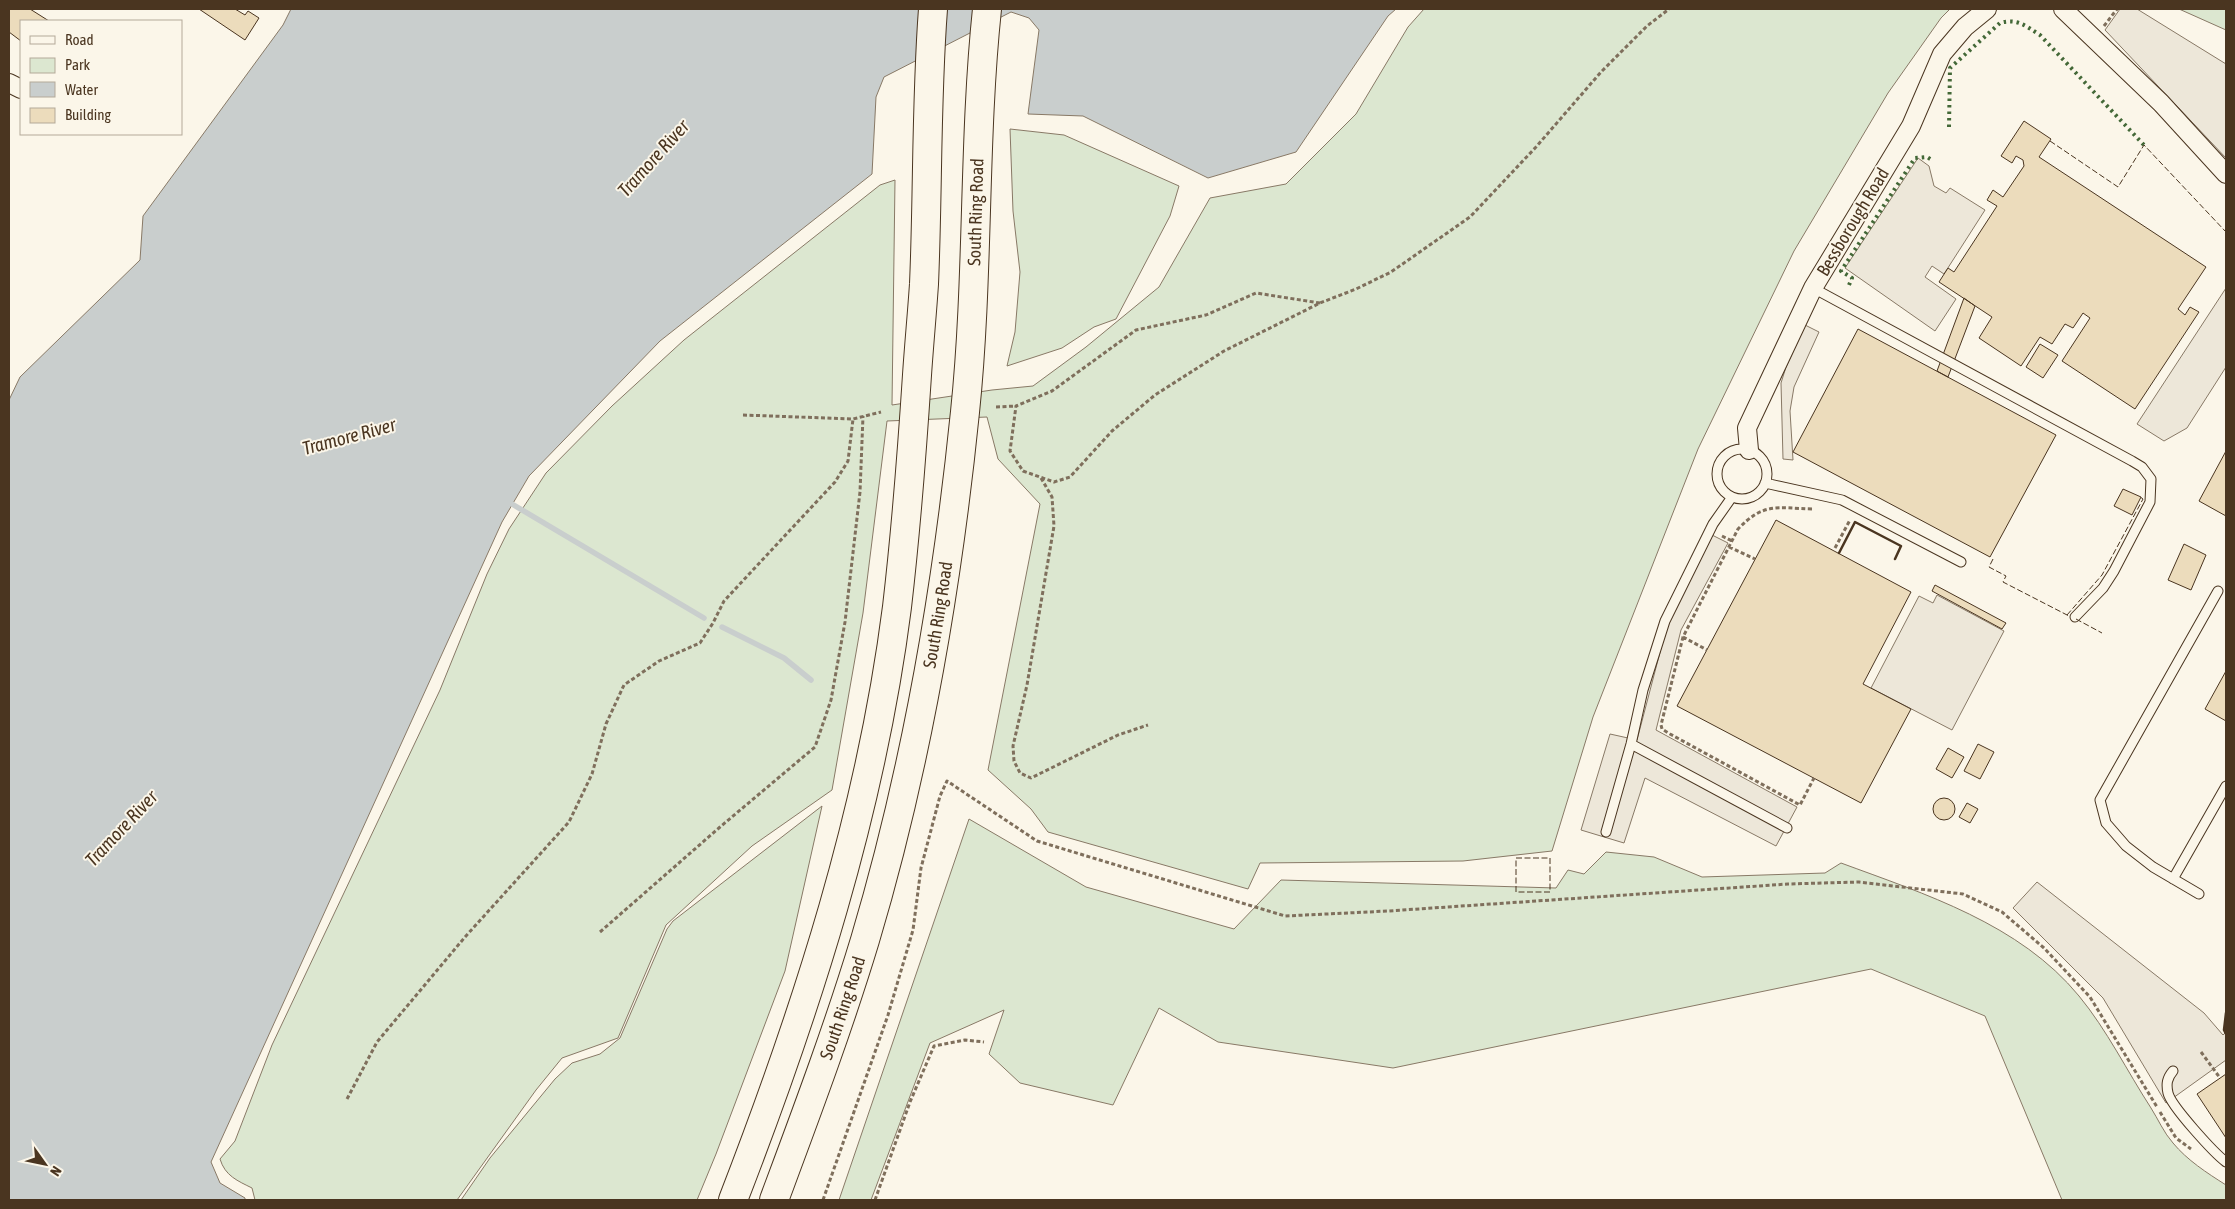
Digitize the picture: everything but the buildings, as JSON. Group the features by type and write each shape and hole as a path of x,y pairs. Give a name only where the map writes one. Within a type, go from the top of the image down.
{"highway":[{"path":"733,1200 789,1052 818,960 851,843 879,722 896,607 912,443 924,284 929,60 933,9"},
{"name":"South Ring Road","path":"774,1200 822,1072 865,940 893,837 940,608 966,408 986,21"}],"street":[{"name":"Bessborough Road","path":"1749,450 1747,428 1813,288 1910,126 1942,54 1965,27 1987,9"},
{"path":"2063,9 2160,103 2226,174"},
{"path":"9,82 20,88"}],"lane":[{"path":"1813,288 2132,460 2147,472 2151,490 2150,502 2146,512 2103,588 2075,618"},
{"path":"1749,450 1756,454 1766,467 1765,483 1755,495 1748,498 1732,497 1720,486 1717,478 1720,462 1725,455 1732,451 1749,450"},
{"path":"1765,483 1842,500 1961,562"},
{"path":"1606,832 1631,744 1643,690 1665,621 1713,524 1732,497"},
{"path":"2200,894 2153,867 2126,846 2106,823 2100,800 2218,591"},
{"path":"1631,744 1788,828"},
{"path":"2173,879 2226,786"},
{"path":"2173,1071 2168,1076 2167,1084 2172,1102 2226,1162"}],"path":[{"path":"1016,406 1010,451 1023,471 1054,482 1070,476 1112,431 1155,395 1224,351 1320,303 1356,289 1391,272 1470,217 1536,148 1601,72 1647,26 1669,9"},
{"path":"996,407 1016,406 1052,391 1136,330 1206,315 1256,293 1320,303"},
{"path":"743,415 853,419 881,412"},
{"path":"600,932 720,826 816,747 831,700 845,622 860,492 863,416"},
{"path":"347,1099 377,1042 465,937 569,822 592,774 606,724 624,685 659,661 700,643 724,601 835,482 848,461 853,419"},
{"path":"1040,477 1052,497 1054,526 1027,685 1013,746 1014,761 1020,772 1031,778 1118,735 1148,724"},
{"path":"1814,778 1800,804 1662,728 1661,725 1683,637 1738,529 1749,518 1762,510 1770,508 1817,509"},
{"path":"1835,548 1850,518 1842,515"},
{"path":"1730,547 1755,559"},
{"path":"1683,637 1707,650"},
{"path":"823,1200 888,1015 913,930 921,868 940,796 947,781 1038,841 1285,916 1388,911 1788,884 1859,882 1963,894 2002,912 2044,948 2090,998 2176,1138 2198,1154"},
{"path":"875,1200 913,1094 934,1046 965,1040 984,1042"},
{"path":"2201,1052 2220,1078"}],"green space":[{"path":"1424,9 1950,9 1941,18 1888,93 1794,251 1698,449 1593,717 1552,851 1463,861 1260,863 1248,889 1048,832 1031,809 988,770 1040,504 998,459 987,417 887,421 863,613 832,790 752,846 666,925 618,1038 562,1058 536,1090 457,1200 255,1200 252,1188 237,1180 225,1170 220,1159 235,1141 272,1045 440,690 487,574 509,529 546,473 612,406 684,340 880,185 895,180 892,405 992,390 1033,386 1086,347 1159,287 1210,198 1286,184 1356,114 1408,27"},
{"path":"2179,9 2226,9 2226,30"},
{"path":"1010,129 1064,135 1179,186 1170,216 1116,319 1094,327 1062,348 1007,366 1015,332 1020,272 1013,211"},
{"path":"822,806 785,971 697,1200 461,1200 490,1158 555,1079 572,1063 600,1054 620,1038 667,929 673,921"},
{"path":"969,819 1086,887 1234,929 1281,880 1556,888 1568,870 1584,874 1606,852 1654,857 1702,877 1825,873 1841,863 1938,900 1969,914 2000,930 2029,949 2055,971 2079,996 2099,1023 2170,1139 2191,1161 2226,1185 2226,1200 2062,1200 1985,1016 1871,969 1393,1068 1218,1042 1159,1008 1113,1105 1020,1083 989,1054 1004,1010 930,1043 871,1200 839,1200"}],"shaded area":[{"path":"2120,9 2137,9 2226,64 2226,158 2105,30"},
{"path":"1918,158 1929,166 1934,186 1946,193 1950,188 1985,210 1944,274 1932,266 1925,277 1956,299 1935,331 1845,268"},
{"path":"2226,288 2226,367 2187,428 2164,441 2137,424"},
{"path":"1805,325 1819,332 1794,387 1790,411 1793,460 1783,459 1781,383"},
{"path":"1712,535 1728,543 1681,630 1656,730 1797,807 1776,846 1645,778 1624,843 1581,830 1610,734 1637,740 1669,618"},
{"path":"1937,595 2004,631 1952,730 1871,688 1919,596 1933,603"},
{"path":"2037,882 2204,1013 2223,1035 2226,1032 2226,1060 2166,1103 2103,998 2013,908"}],"water":[{"name":"Tramore River","path":"291,9 1396,9 1388,16 1296,152 1208,178 1083,116 1028,114 1039,30 1029,18 1011,12 884,77 876,97 872,174 660,341 529,476 502,522 211,1162 220,1183 245,1198 245,1200 9,1200 9,400 20,377 140,260 143,216 283,25"}],"waterway":[{"path":"512,504 704,618"},
{"path":"722,627 784,658 811,680"}],"hedge":[{"path":"1949,127 1950,68 2000,23 2016,22 2040,35 2144,145"},
{"path":"1849,285 1852,278 1841,271 1915,158 1927,157 1932,160"}],"fence":[{"path":"2050,141 2118,187 2144,145 2226,232"},
{"path":"2067,615 2102,575 2143,499 2139,496"},
{"path":"1993,559 1989,567 2006,576 2003,582 2069,616"},
{"path":"2076,619 2102,633"},
{"path":"1516,858 1550,858 1550,892 1516,892 1516,858"}],"wall":[{"path":"1839,553 1855,522 1901,546 1895,559"},
{"path":"2226,1013 2224,1030 2226,1034"}]}
